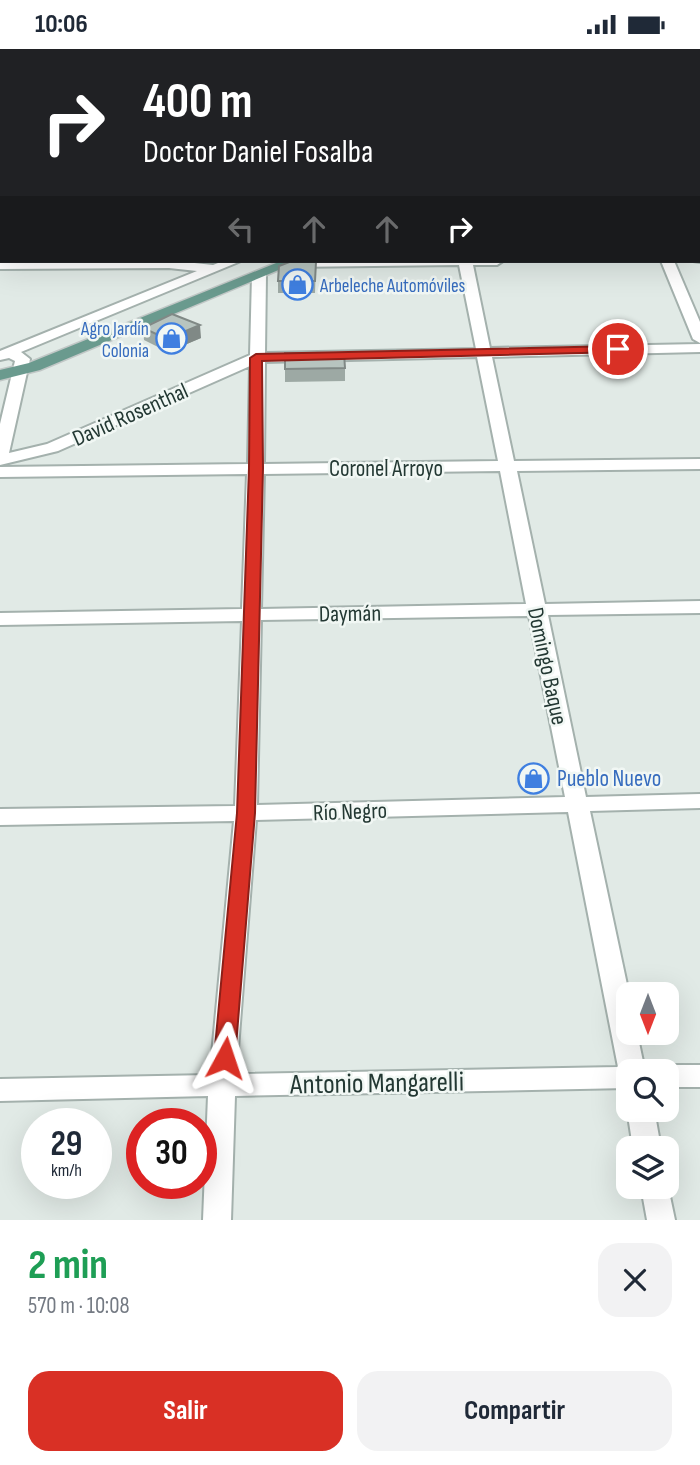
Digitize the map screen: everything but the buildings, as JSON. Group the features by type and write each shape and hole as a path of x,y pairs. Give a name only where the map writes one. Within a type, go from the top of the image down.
{"main road":[{"path":"0,369 227,273 286,263"},
{"path":"0,375 17,361"}],"street":[{"path":"0,265 39,263"},
{"path":"120,263 182,264 227,273"},
{"name":"Domingo Baque","path":"465,263 630,1059"},
{"path":"668,263 700,339"},
{"path":"217,1220 222,1085 246,813 259,268"},
{"path":"256,358 700,348"},
{"name":"David Rosenthal","path":"0,459 52,448 256,358"},
{"path":"0,459 17,361"},
{"path":"52,448 49,462 73,470"},
{"name":"Coronel Arroyo","path":"0,472 700,464"},
{"name":"Daymán","path":"0,619 700,607"},
{"name":"Río Negro","path":"0,817 700,801"},
{"path":"679,1076 700,1076"},
{"name":"Antonio Mangarelli","path":"0,1090 616,1077"},
{"path":"657,1199 661,1220"}],"place":[{"name":"Arbeleche Automóviles","path":"297,285"},
{"name":"Agro Jardín Colonia","path":"172,339"},
{"name":"Pueblo Nuevo","path":"534,778"}],"route":[{"path":"225,1058 246,813 256,468 256,358 618,349"}]}
